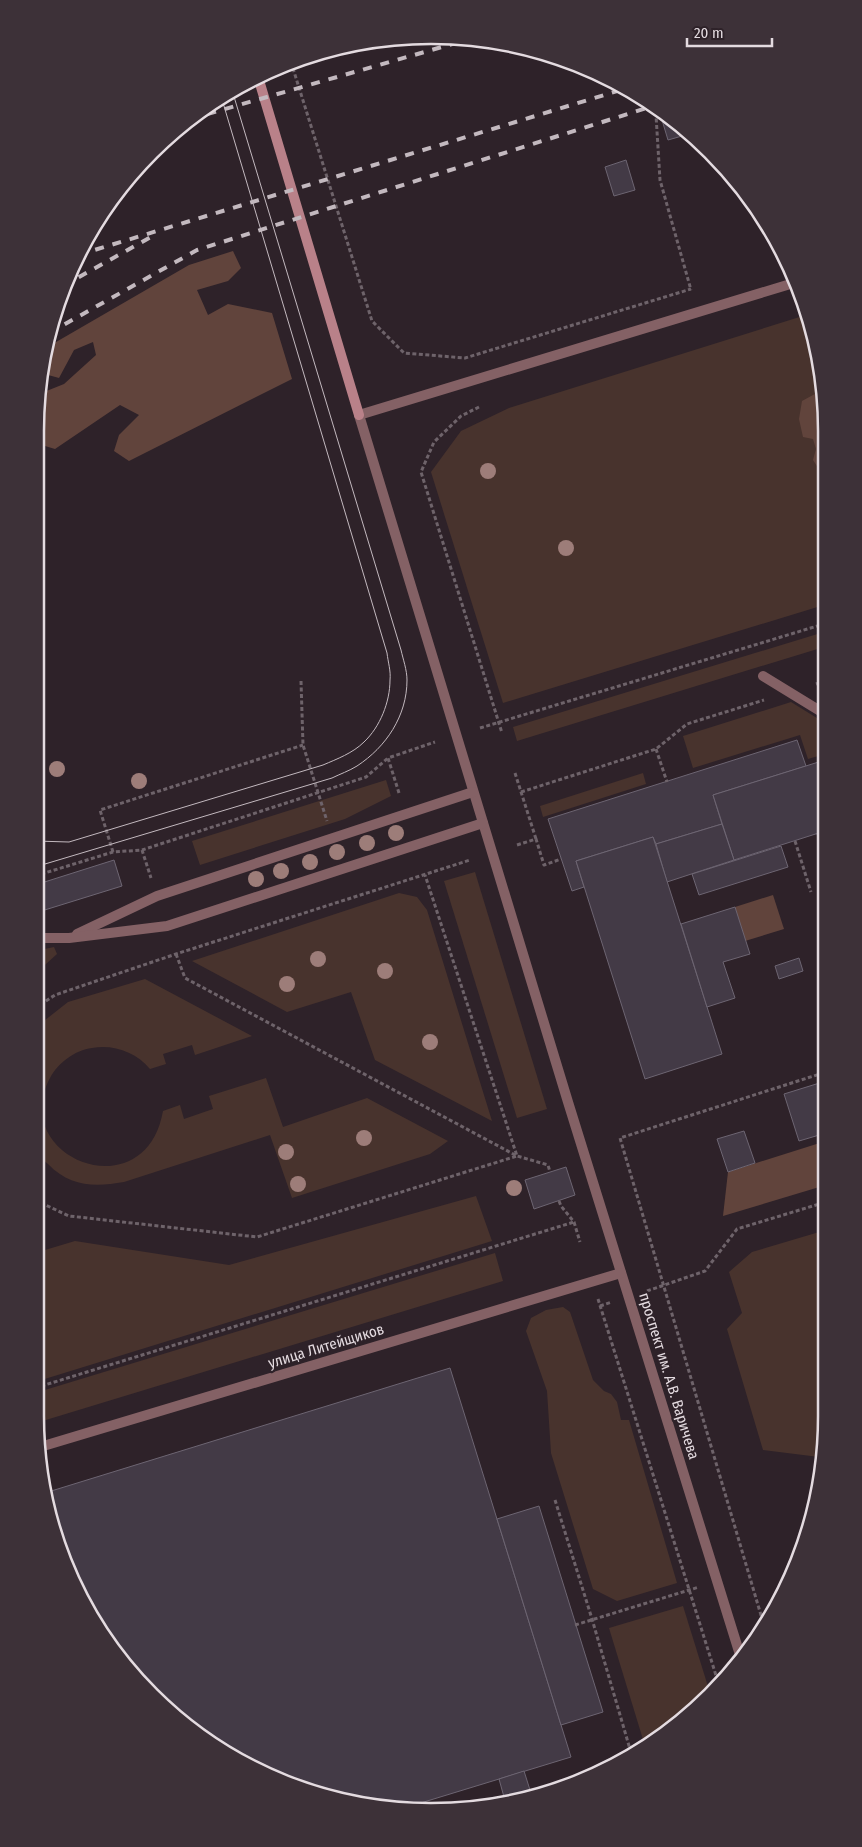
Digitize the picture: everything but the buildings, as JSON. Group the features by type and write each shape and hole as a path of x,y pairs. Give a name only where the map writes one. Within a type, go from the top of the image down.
{"street":[{"path":"260,84 359,415 789,284"},
{"name":"проспект им. А.В. Варичева","path":"359,415 568,1102 739,1651"},
{"path":"763,676 818,710"},
{"path":"69,938 157,896 473,792"},
{"path":"44,938 69,938 167,926 483,823"},
{"name":"улица Литейщиков","path":"45,1445 621,1273"}],"path":[{"path":"293,69 372,321 404,353 465,358 691,289 660,180 656,116"},
{"path":"479,407 461,416 434,442 421,472 502,734"},
{"path":"480,728 818,626"},
{"path":"301,681 303,745 327,822"},
{"path":"521,792 656,749 687,724 818,683"},
{"path":"44,873 113,852 142,850 318,794 366,777 388,758 435,742"},
{"path":"113,852 100,810 303,745"},
{"path":"656,749 667,782"},
{"path":"388,758 399,793"},
{"path":"515,773 544,865 561,859"},
{"path":"516,845 536,839"},
{"path":"795,841 811,892"},
{"path":"142,850 151,880"},
{"path":"44,1002 55,995 176,954 470,860"},
{"path":"426,875 517,1156"},
{"path":"176,954 184,978 517,1156 548,1165 550,1172"},
{"path":"762,1617 620,1138 818,1075"},
{"path":"44,1204 69,1216 257,1237 517,1156"},
{"path":"559,1201 574,1222 580,1242"},
{"path":"647,1292 705,1271 737,1229 818,1204"},
{"path":"44,1385 574,1222"},
{"path":"598,1298 717,1677"},
{"path":"600,1306 614,1302"},
{"path":"555,1500 630,1748"},
{"path":"575,1625 717,1581"}],"shaded area":[{"path":"233,251 241,268 228,281 197,290 208,315 228,304 272,313 292,379 129,461 114,451 119,435 139,415 120,405 55,449 44,446 46,391 64,384 96,355 93,342 74,350 59,378 48,375 54,343 189,265"},
{"path":"801,317 811,355 817,406 818,607 503,703 431,472 461,431 509,408"},
{"path":"816,393 818,468 813,460 816,449 813,439 803,437 799,419 802,401"},
{"path":"818,634 818,649 517,741 513,727"},
{"path":"791,702 818,719 818,756 808,759 800,735 693,768 683,736"},
{"path":"643,773 646,784 543,817 540,806"},
{"path":"386,780 391,796 345,819 200,865 192,841"},
{"path":"475,872 547,1109 517,1118 444,881"},
{"path":"399,893 417,897 427,910 492,1121 375,1060 351,992 287,1012 192,961"},
{"path":"773,895 784,929 745,941 735,907"},
{"path":"54,947 57,954 44,966 44,949"},
{"path":"145,979 252,1036 195,1055 192,1045 163,1054 166,1064 150,1069 138,1058 116,1048 100,1047 79,1051 53,1072 44,1100 44,1021 68,1002"},
{"path":"266,1078 283,1127 367,1098 448,1141 430,1154 292,1198 270,1135 124,1182 103,1185 83,1184 56,1172 44,1161 44,1117 47,1131 62,1150 84,1162 108,1166 132,1160 151,1142 163,1111 180,1105 184,1119 213,1109 209,1096"},
{"path":"818,1144 818,1187 723,1216 728,1172"},
{"path":"476,1196 492,1241 44,1379 44,1250 75,1241 229,1265"},
{"path":"818,1232 818,1416 816,1457 763,1450 727,1329 742,1313 729,1272 752,1252"},
{"path":"495,1253 503,1281 44,1421 44,1390"},
{"path":"563,1307 570,1312 593,1380 604,1391 611,1394 617,1402 621,1420 629,1420 677,1583 617,1601 593,1589 551,1453 547,1391 526,1331 531,1318 546,1310"},
{"path":"683,1606 708,1687 667,1723 643,1740 609,1628"}],"tram line":[{"path":"44,864 332,778 348,771 377,750 386,740 399,718 403,706 406,693 406,668 234,98"},
{"path":"44,841 69,842 323,765 350,753 370,736 383,714 388,697 390,670 387,653 223,104"}],"railway":[{"path":"210,113 450,45"},
{"path":"88,252 616,91"},
{"path":"58,328 197,250 645,108"},
{"path":"75,279 151,237"}]}
